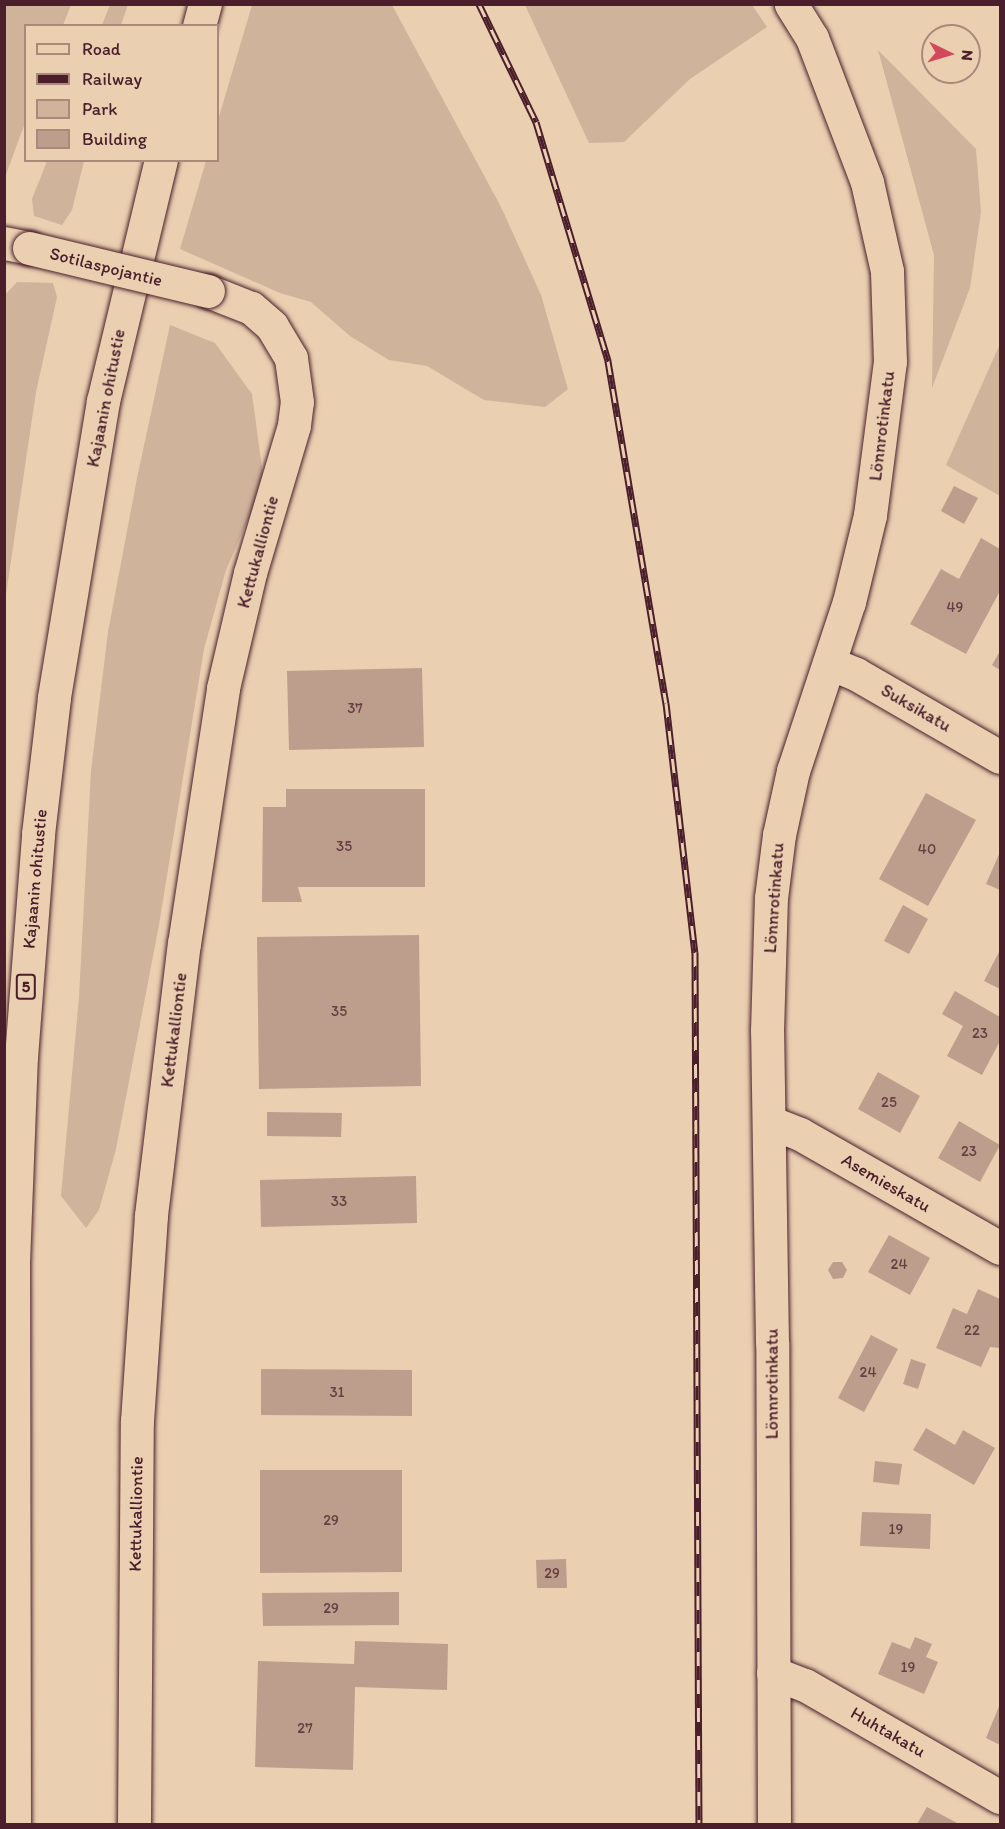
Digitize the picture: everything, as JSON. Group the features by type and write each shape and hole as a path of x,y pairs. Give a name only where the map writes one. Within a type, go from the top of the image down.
{"main road":[{"path":"200,24 205,4"},
{"name":"Lönnrotinkatu","path":"774,1824 767,1031 771,898 777,846 793,771 849,602 870,515 890,362 887,271 867,182 812,38 791,4"},
{"name":"Kajaanin ohitustie","path":"14,1824 14,1263 21,1057 38,834 54,697 103,401 161,162"},
{"name":"Sotilaspojantie","path":"17,246 208,291"},
{"name":"Kettukalliontie","path":"134,1824 137,1421 151,1215 184,944 223,688 250,573 294,425 297,402 291,358 272,326 251,308 208,291"},
{"name":"Suksikatu","path":"829,663 856,674 1000,757"},
{"name":"Asemieskatu","path":"769,1122 800,1134 1000,1248"},
{"name":"Huhtakatu","path":"772,1673 805,1685 1000,1797"}],"green space":[{"path":"5,4 71,5 63,24 24,24 24,126 5,177"},
{"path":"110,5 128,5 121,24 102,24"},
{"path":"252,5 392,5 501,207 541,295 568,389 545,407 484,400 427,366 389,360 350,336 311,302 280,293 180,249 206,162 219,162 219,117"},
{"path":"525,5 752,5 767,27 690,79 624,142 589,143"},
{"path":"878,50 976,149 981,212 970,288 932,388 934,255"},
{"path":"47,162 84,162 72,210 62,225 34,216 32,199"},
{"path":"17,282 53,283 57,297 36,392 5,601 4,296"},
{"path":"170,325 215,343 252,394 264,483 226,570 204,649 159,925 116,1149 99,1210 86,1228 61,1196 79,997 91,771 108,632 137,478"},
{"path":"1000,344 1000,496 946,465"}],"building":[{"path":"954,486 978,498 964,524 941,511"},
{"path":"981,538 1000,549 1000,591 966,654 910,624 941,569 959,579"},
{"path":"1000,651 1000,670 992,665"},
{"path":"422,668 424,747 289,750 287,671"},
{"path":"286,789 425,789 425,887 298,887 302,902 262,902 263,807 286,807"},
{"path":"926,793 976,820 928,906 879,879"},
{"path":"1000,852 1000,890 986,884"},
{"path":"903,905 928,919 909,954 884,941"},
{"path":"419,935 421,1086 259,1089 257,937"},
{"path":"1000,950 1000,989 984,981"},
{"path":"955,991 1000,1017 1000,1041 982,1075 947,1056 963,1026 942,1014"},
{"path":"878,1072 920,1096 900,1133 858,1109"},
{"path":"267,1112 342,1113 341,1137 267,1136"},
{"path":"959,1121 1000,1145 980,1182 938,1158"},
{"path":"416,1176 417,1223 261,1227 260,1180"},
{"path":"889,1235 930,1258 910,1295 868,1272"},
{"path":"833,1262 842,1262 847,1270 843,1278 833,1279 828,1270"},
{"path":"978,1289 1000,1299 1000,1348 990,1347 981,1367 936,1348 953,1308 967,1314"},
{"path":"871,1335 898,1349 864,1412 838,1398"},
{"path":"911,1359 926,1364 918,1389 903,1384"},
{"path":"261,1369 412,1370 412,1416 261,1415"},
{"path":"926,1428 955,1445 963,1430 995,1448 974,1485 913,1450"},
{"path":"875,1461 902,1464 899,1485 873,1482"},
{"path":"260,1470 402,1470 402,1572 260,1573"},
{"path":"862,1512 931,1514 930,1549 860,1546"},
{"path":"566,1559 567,1588 537,1588 536,1560"},
{"path":"399,1592 399,1625 263,1626 262,1593"},
{"path":"915,1637 932,1644 926,1657 938,1662 924,1694 878,1674 892,1642 910,1649"},
{"path":"355,1641 448,1644 447,1690 355,1687 353,1770 255,1767 258,1661 354,1664"},
{"path":"1000,1704 1000,1745 986,1738"},
{"path":"927,1807 959,1824 917,1824"}],"railway":[{"path":"479,4 536,122 608,361 666,703 695,952 699,1824"}]}
